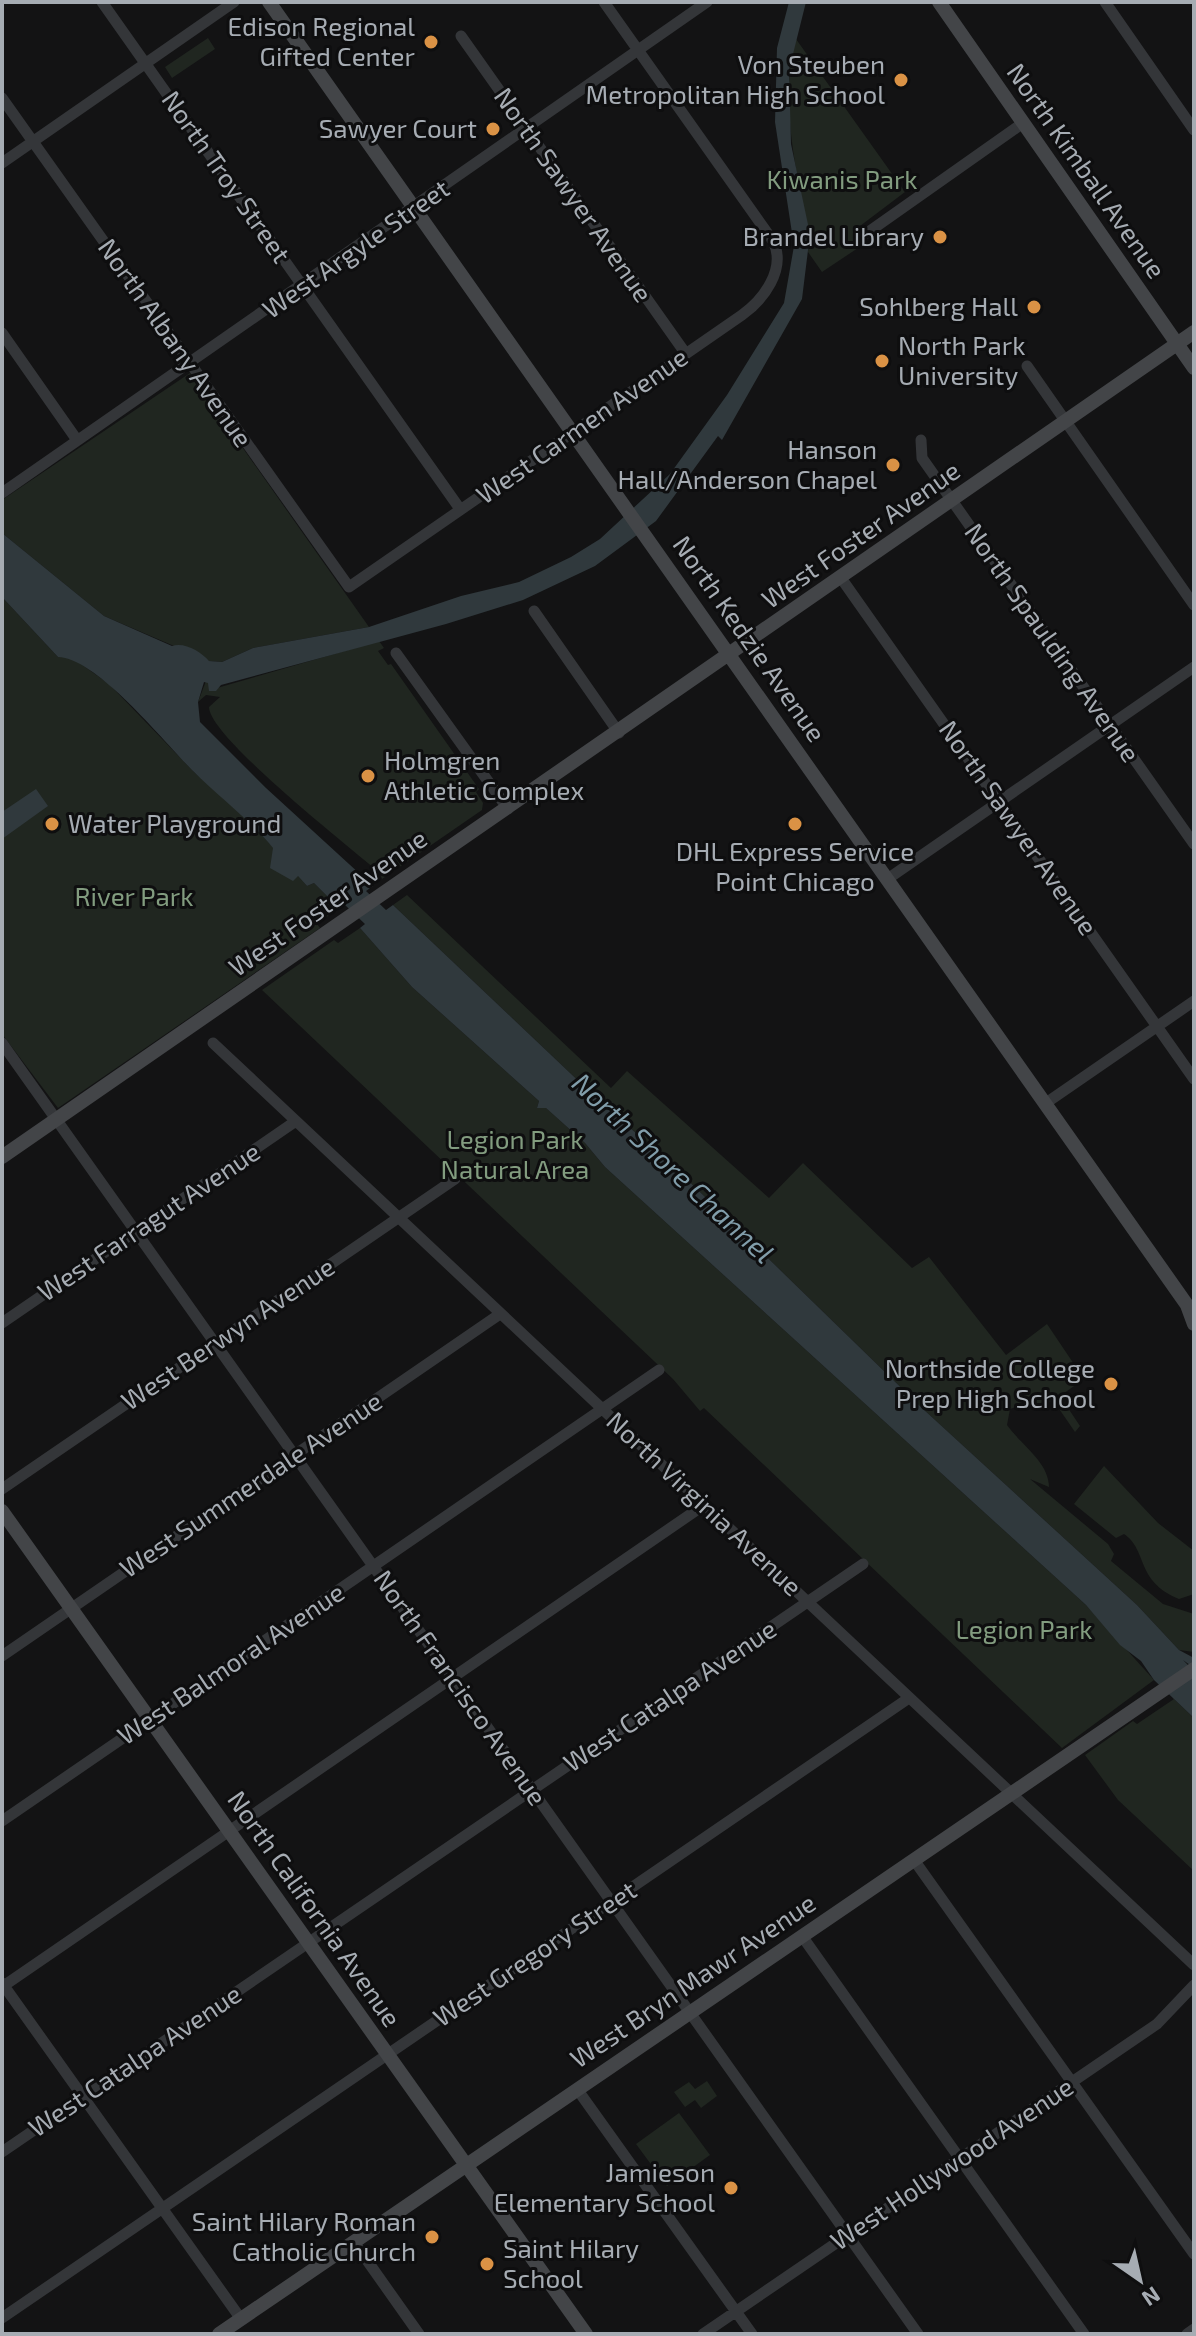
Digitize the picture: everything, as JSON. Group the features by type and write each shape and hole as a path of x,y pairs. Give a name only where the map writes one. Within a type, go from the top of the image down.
{"main road":[{"name":"North Kedzie Avenue","path":"269,2 1191,1307 1187,1313 1194,1324"},
{"name":"North Kimball Avenue","path":"939,2 1194,368"},
{"name":"West Foster Avenue","path":"2,1157 619,733 1194,332"},
{"name":"North California Avenue","path":"2,1511 586,2334"},
{"name":"West Bryn Mawr Avenue","path":"219,2334 1194,1669"}],"street":[{"name":"North Troy Street","path":"102,2 460,509"},
{"path":"2,163 234,2"},
{"path":"604,2 639,51"},
{"name":"West Argyle Street","path":"2,493 415,209 707,2"},
{"path":"1105,2 1194,130"},
{"name":"North Sawyer Avenue","path":"461,36 686,354"},
{"name":"West Carmen Avenue","path":"349,587 742,315 766,295 777,254 773,241 639,51"},
{"name":"North Albany Avenue","path":"2,98 349,587"},
{"path":"867,233 1023,123"},
{"path":"2,333 77,440"},
{"path":"1027,366 1194,605"},
{"name":"North Spaulding Avenue","path":"921,440 922,458 1194,844"},
{"name":"North Sawyer Avenue","path":"841,578 1194,1079"},
{"path":"534,611 619,733"},
{"path":"396,653 508,809"},
{"path":"889,878 1194,667"},
{"path":"1046,1103 1194,1001"},
{"name":"North Francisco Avenue","path":"2,1043 918,2334"},
{"name":"North Virginia Avenue","path":"213,1043 1194,1965"},
{"name":"West Farragut Avenue","path":"2,1323 296,1121"},
{"name":"West Berwyn Avenue","path":"2,1489 455,1179"},
{"name":"West Summerdale Avenue","path":"2,1656 500,1314"},
{"name":"West Balmoral Avenue","path":"2,1821 659,1370"},
{"path":"241,2319 3,1986 704,1505"},
{"name":"West Catalpa Avenue","path":"2,2152 863,1564"},
{"name":"West Gregory Street","path":"2,2318 909,1698"},
{"path":"914,1860 1194,2254"},
{"path":"802,1936 1084,2334"},
{"name":"West Hollywood Avenue","path":"703,2334 1157,2024 1194,1985"},
{"path":"577,2089 752,2334"},
{"path":"354,2242 419,2334"},
{"path":"1187,2334 1194,2329"}],"green space":[{"path":"208,38 215,49 172,78 165,67"},
{"name":"Kiwanis Park","path":"796,39 905,192 860,226 859,237 867,242 822,272 808,252 807,227 791,130 789,93"},
{"path":"190,373 369,627 253,648 222,662 209,661 104,616 2,533 2,500"},
{"name":"River Park","path":"2,597 58,657 71,657 109,684 195,773 249,820 307,886 314,883 339,908 317,924 320,928 58,1108 2,1034"},
{"name":"Holmgren Athletic Complex","path":"379,641 384,648 378,651 388,665 391,664 479,789 476,792 483,803 482,810 382,879 380,873 284,792 232,742 215,722 209,707 220,697 206,695 198,702 206,681 217,688"},
{"path":"407,895 611,1088 627,1071 769,1198 803,1163 912,1268 929,1257 1006,1355 1047,1324 1084,1379 1060,1396 1080,1426 1075,1432 1053,1400 1043,1406 1031,1402 1010,1409 1007,1425 1039,1462 1048,1478 1049,1487 1030,1479 1108,1544 1114,1554 1111,1561 1163,1604 1194,1614 1194,1652 1179,1650 1137,1605 922,1408 665,1158 607,1108 393,905"},
{"name":"Legion Park","path":"360,928 412,987 539,1101 537,1108 545,1107 585,1143 605,1167 1086,1605 1154,1680 1062,1748 704,1408 700,1411 673,1379 262,990 334,940 338,943"},
{"path":"1104,1466 1158,1523 1194,1551 1194,1594 1179,1599 1165,1592 1155,1584 1137,1548 1124,1534 1116,1538 1074,1504"},
{"path":"1174,1699 1194,1718 1194,1871 1118,1800 1085,1755 1133,1721 1137,1724"},
{"path":"707,2081 717,2096 701,2108 695,2100 685,2107 674,2092 689,2082 695,2089"},
{"path":"679,2113 710,2155 667,2186 636,2144"}],"water":[{"name":"North Shore Channel","path":"789,2 806,2 789,70 791,144 810,234 802,299 722,440 718,436 656,521 595,566 523,600 221,685 216,691 209,691 208,683 204,682 198,702 200,722 266,788 373,886 366,891 386,910 393,905 607,1108 665,1158 922,1408 1137,1605 1179,1650 1194,1658 1194,1668 1183,1660 1194,1671 1194,1718 1154,1680 1141,1661 1120,1645 1086,1605 605,1167 585,1143 546,1108 537,1108 539,1101 412,987 360,928 365,924 345,905 339,908 314,883 307,886 298,876 293,881 270,868 273,848 254,827 193,771 110,686 74,661 58,657 2,597 2,533 104,616 172,646 182,645 192,649 209,661 222,662 253,648 369,627 461,596 519,582 600,539 670,474 727,395 784,303 794,246 775,122 777,48"},
{"path":"36,789 48,806 2,839 2,812"}],"place":[{"name":"Edison Regional Gifted Center","path":"431,42"},
{"name":"Von Steuben Metropolitan High School","path":"901,80"},
{"name":"Sawyer Court","path":"493,129"},
{"name":"Brandel Library","path":"940,237"},
{"name":"Sohlberg Hall","path":"1034,307"},
{"name":"North Park University","path":"882,361"},
{"name":"Hanson Hall/Anderson Chapel","path":"893,465"},
{"name":"Holmgren Athletic Complex","path":"368,776"},
{"name":"Water Playground","path":"52,824"},
{"name":"DHL Express Service Point Chicago","path":"795,824"},
{"name":"Northside College Prep High School","path":"1111,1384"},
{"name":"Jamieson Elementary School","path":"731,2188"},
{"name":"Saint Hilary Roman Catholic Church","path":"432,2237"},
{"name":"Saint Hilary School","path":"487,2264"}],"park label":[{"name":"Legion Park Natural Area","path":"515,1155"}]}
